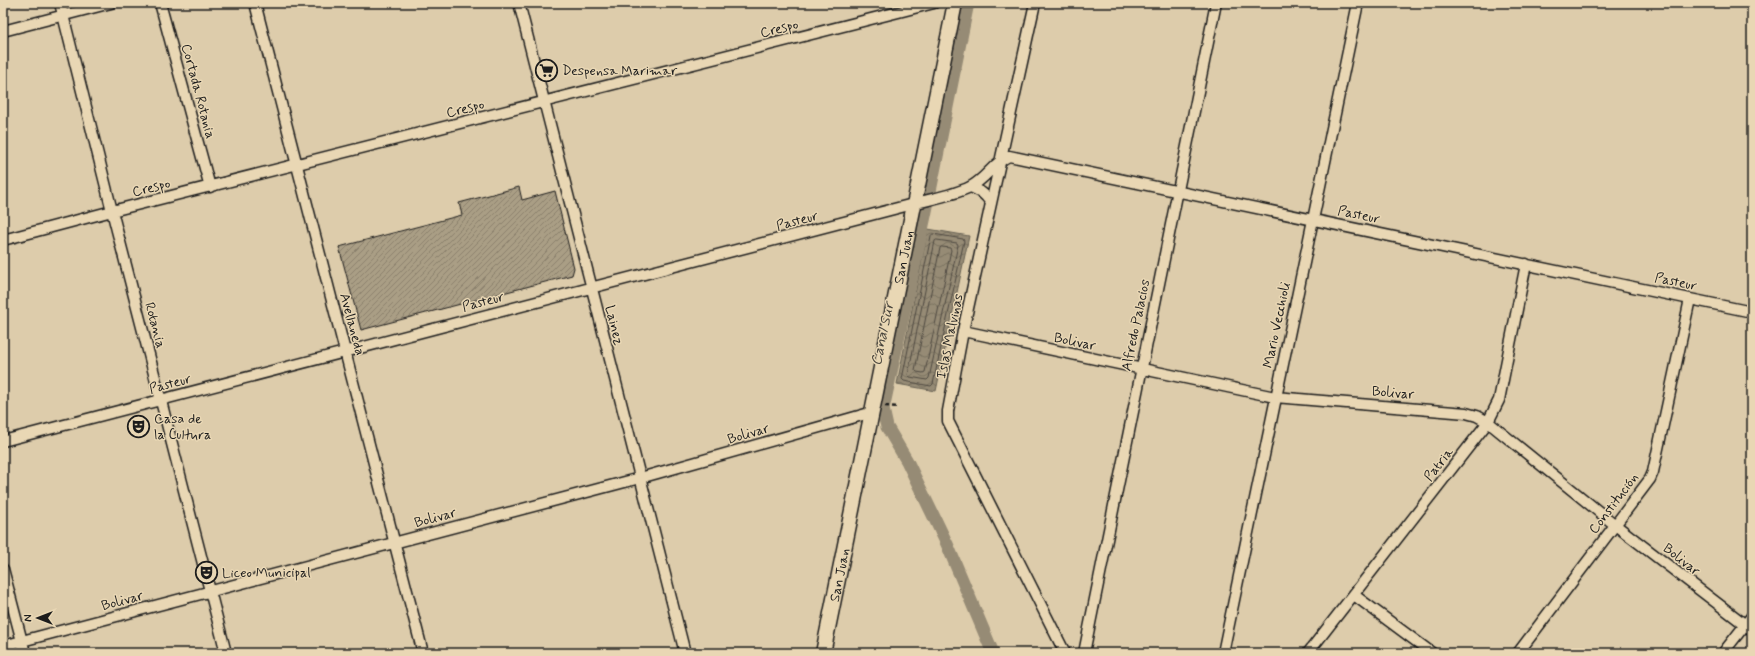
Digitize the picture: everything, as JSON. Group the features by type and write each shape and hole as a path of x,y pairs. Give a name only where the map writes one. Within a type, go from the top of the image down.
{"street":[{"name":"Rotania","path":"60,3 160,400 226,653"},
{"path":"3,31 111,3"},
{"name":"Cortada Rotania","path":"160,3 210,187"},
{"name":"Avellaneda","path":"254,3 346,352 423,653"},
{"name":"Lainez","path":"519,3 543,103 685,653"},
{"name":"Crespo","path":"3,240 112,211 934,3"},
{"name":"San Juan","path":"823,653 876,409 913,204 955,3"},
{"name":"Islas Malvinas","path":"1035,3 963,331 948,411 948,421 1065,653"},
{"name":"Alfredo Palacios","path":"1084,653 1140,369 1178,192 1216,3"},
{"name":"Mario Vecchioli","path":"1223,653 1312,218 1358,3"},
{"name":"Pasteur","path":"3,441 913,204 970,187 983,179 1001,159 1009,156 1178,192 1312,218 1752,312"},
{"path":"970,187 981,190 986,194 991,203"},
{"name":"Patria","path":"1308,653 1488,422 1500,400 1526,264"},
{"name":"Constitución","path":"1518,653 1614,524 1650,479 1653,472 1690,299"},
{"name":"Bolivar","path":"963,331 1276,397 1466,413 1477,416 1488,422 1614,524 1748,628"},
{"name":"Bolivar","path":"3,646 640,478 876,409"},
{"path":"3,570 25,653"},
{"path":"1354,595 1432,653"},
{"path":"1723,653 1748,628 1752,616"}],"path":[{"path":"876,409 898,407"}],"water":[{"path":"928,229 969,236 936,391 897,384"}],"building":[{"path":"519,187 522,200 555,191 574,268 572,275 361,330 339,247 462,215 459,203"}],"waterway":[{"name":"Canal Sur","path":"968,3 925,216 883,409 887,427 907,461 947,544 993,653"}],"place":[{"name":"Despensa Marimar","path":"546,70"},
{"name":"Casa de la Cultura","path":"138,426"},
{"name":"Liceo Municipal","path":"206,572"}]}
